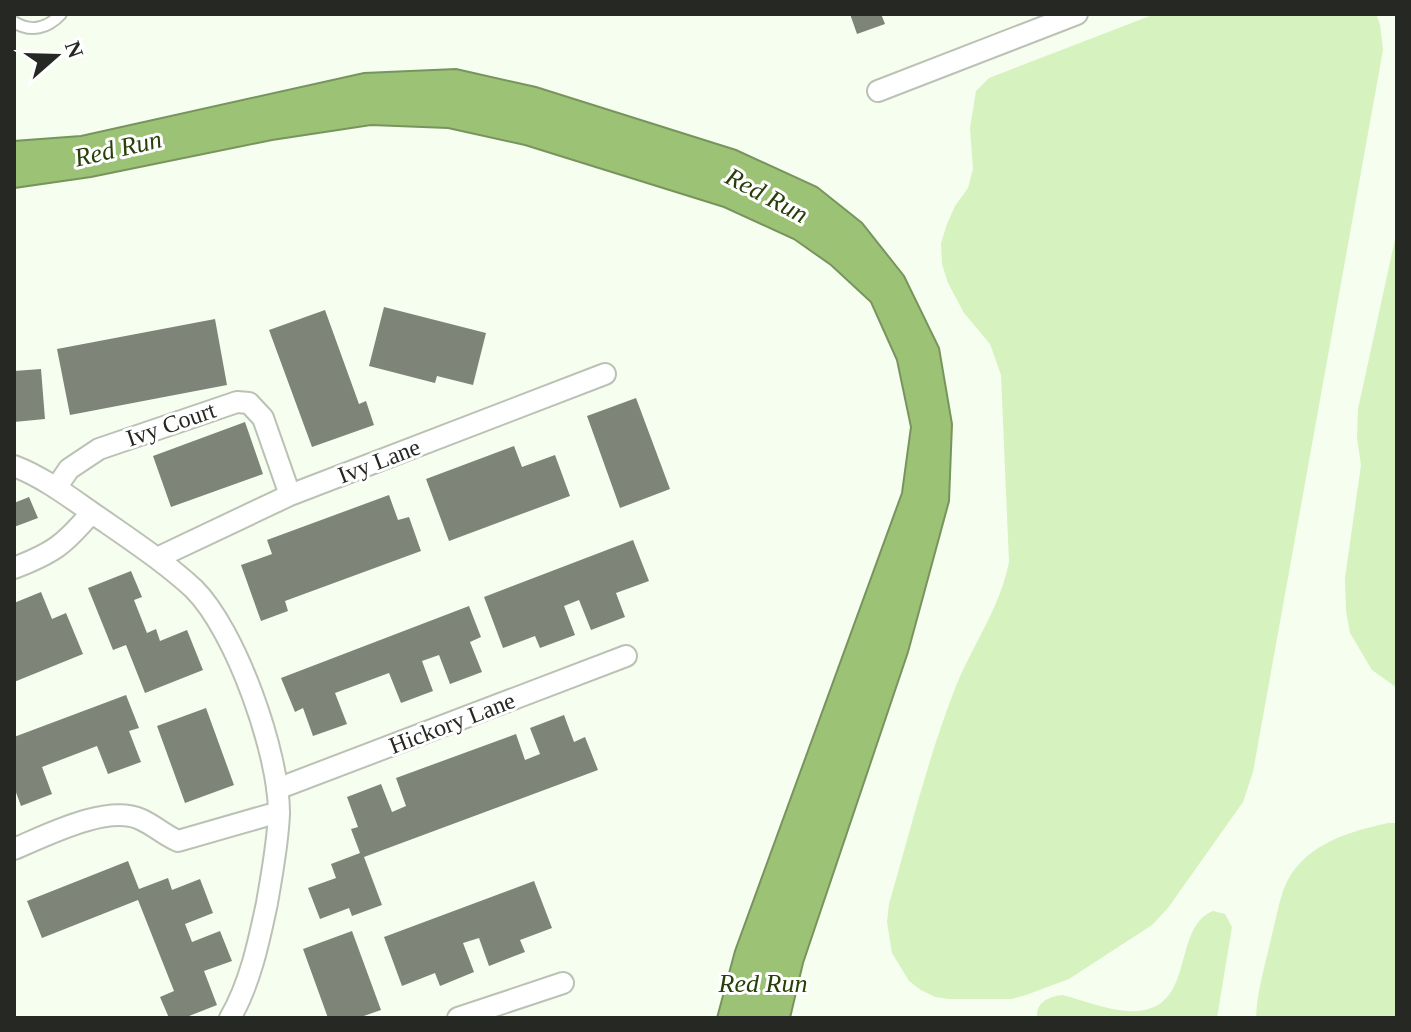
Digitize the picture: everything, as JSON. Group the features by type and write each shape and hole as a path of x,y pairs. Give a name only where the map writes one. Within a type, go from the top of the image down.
{"street":[{"path":"878,91 1077,14"},
{"name":"Ivy Lane","path":"157,558 290,495 605,374"},
{"name":"Ivy Court","path":"56,488 69,469 99,449 237,402 249,403 263,418 290,495"},
{"path":"14,466 56,488 157,558 194,590 213,612 231,644 271,755 279,812 275,858 263,921 238,1015"},
{"path":"14,568 53,552 91,513"},
{"name":"Hickory Lane","path":"277,789 626,656"},
{"path":"14,849 82,822 123,816 139,818 178,841 279,812"},
{"path":"458,1018 563,983"}],"lane":[{"path":"14,22 32,29 42,28 61,14"}],"shaded area":[{"path":"1155,14 1376,14 1380,24 1383,50 1253,772 1243,802 1168,908 1152,925 1069,979 1026,995 1012,999 935,997 909,981 892,953 887,922 889,904 946,713 999,595 1009,562 1001,375 990,344 964,313 948,283 942,264 941,243 955,206 968,188 973,169 970,128 976,91 989,78"},
{"path":"1397,230 1397,688 1372,670 1350,633 1345,578 1361,465 1357,438 1358,409"},
{"path":"1388,823 1397,823 1397,1018 1256,1018 1278,909 1290,876 1312,852 1326,844"},
{"path":"1213,911 1225,914 1232,927 1217,1018 1037,1018 1044,1001 1062,995 1128,1011 1150,1009 1165,1000 1181,969 1191,935 1200,921"}],"water":[{"name":"Red Run","path":"456,69 536,87 736,150 817,187 862,223 904,276 939,348 952,424 949,501 908,652 803,963 790,1018 717,1018 735,951 902,493 911,427 897,360 871,302 831,265 794,239 724,207 525,145 448,128 371,125 272,140 91,177 14,188 14,141 81,136 364,73"}],"building":[{"path":"850,14 881,14 885,24 857,34"},
{"path":"384,307 486,333 473,385 437,376 435,383 369,366"},
{"path":"325,310 359,404 366,401 374,425 312,447 269,330"},
{"path":"215,319 227,385 70,415 57,349"},
{"path":"41,369 45,419 14,422 14,371"},
{"path":"636,398 670,489 620,508 587,416"},
{"path":"245,422 263,474 171,507 153,456"},
{"path":"514,446 522,467 555,455 570,496 449,541 426,479"},
{"path":"389,495 398,520 409,517 421,551 285,601 288,611 261,621 241,565 272,554 267,540"},
{"path":"29,497 38,518 14,527 14,503"},
{"path":"633,540 649,581 616,593 625,617 591,630 579,600 564,606 575,635 540,648 535,636 503,648 484,597"},
{"path":"131,571 142,597 134,600 147,633 156,629 160,641 187,630 203,670 145,693 126,645 113,650 88,588"},
{"path":"41,592 52,619 66,613 83,654 14,682 14,603"},
{"path":"469,606 481,637 470,642 482,672 450,684 439,655 422,661 433,691 401,703 389,673 335,693 347,724 313,736 303,708 295,712 281,678"},
{"path":"126,695 139,728 129,731 141,762 108,774 97,746 42,767 52,794 21,806 14,787 14,737"},
{"path":"206,708 234,785 185,803 157,726"},
{"path":"564,715 574,742 585,737 598,770 364,857 382,905 352,916 349,908 320,919 308,888 336,878 331,864 360,853 351,829 358,827 347,797 381,784 392,812 406,806 396,778 516,734 525,760 540,754 530,728"},
{"path":"128,861 139,889 168,878 172,890 200,879 213,913 185,924 192,942 220,931 232,961 204,971 217,1005 184,1018 169,1018 160,997 174,991 138,900 42,938 27,901"},
{"path":"534,881 552,928 520,940 525,952 489,966 479,938 463,943 474,972 440,986 435,973 402,986 384,937"},
{"path":"352,931 381,1010 358,1018 328,1018 303,949"}]}
